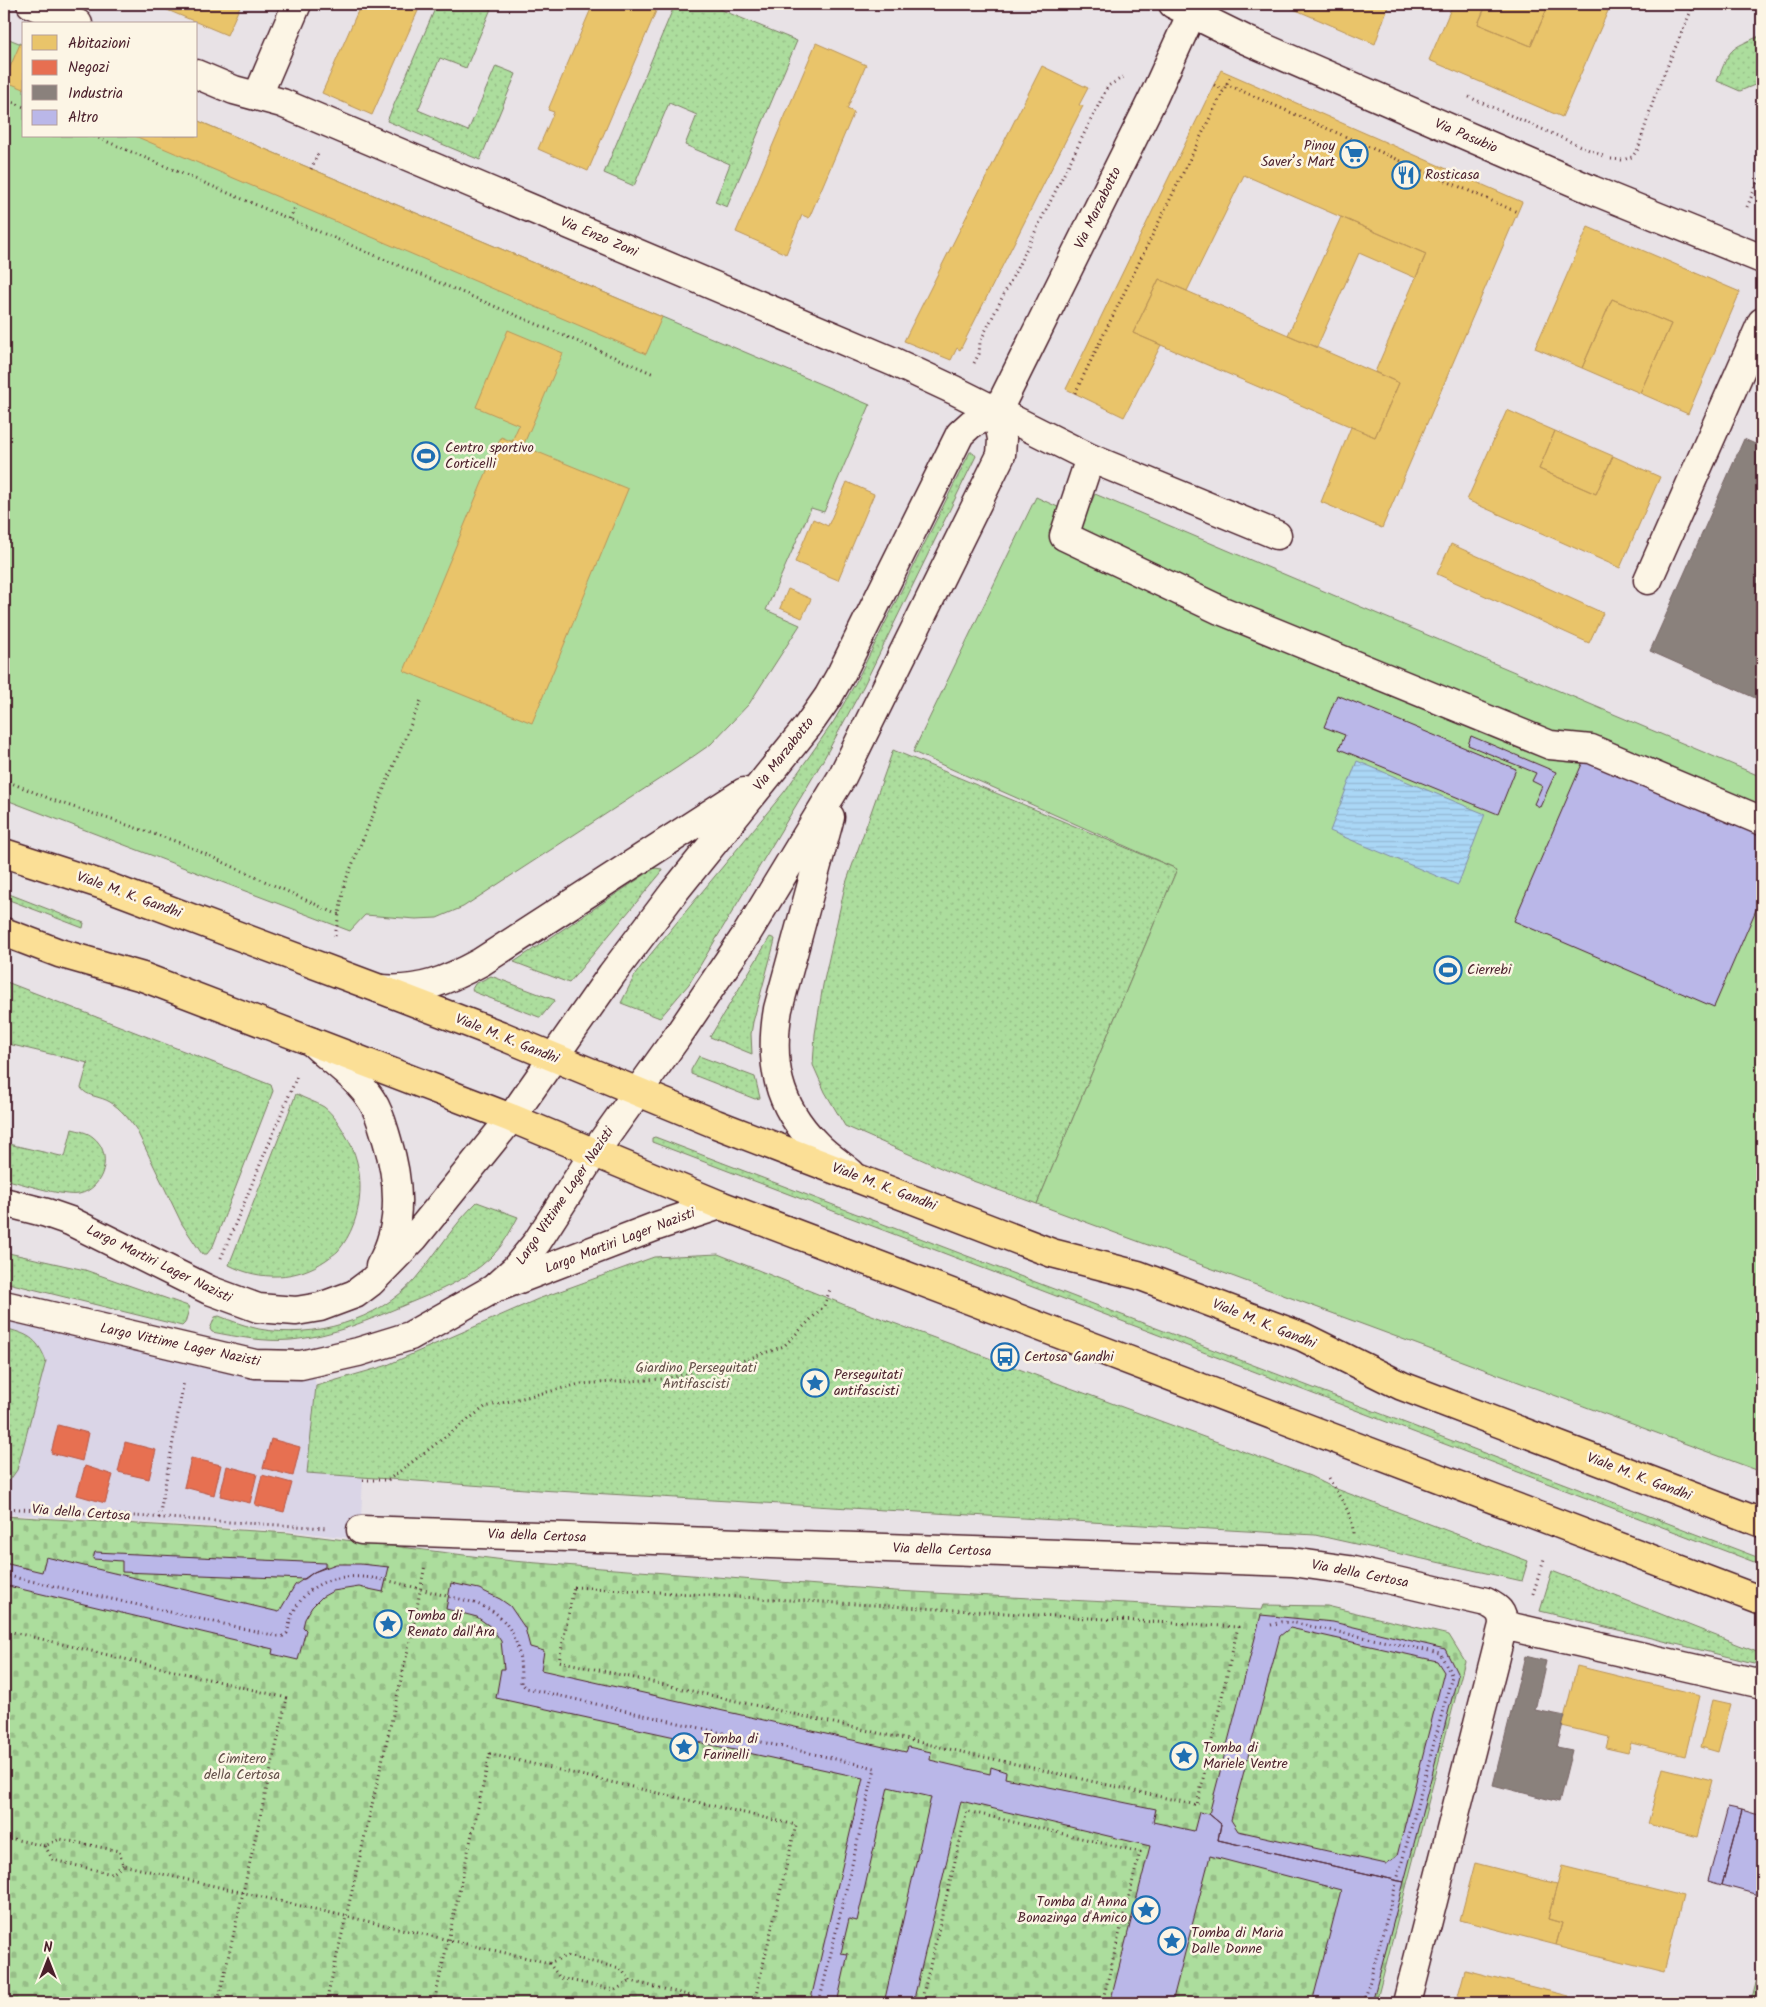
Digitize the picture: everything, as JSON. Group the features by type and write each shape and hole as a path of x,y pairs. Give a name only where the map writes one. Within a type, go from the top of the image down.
{"main road":[{"name":"Viale M. K. Gandhi","path":"4,853 103,884 380,988 716,1124 854,1175 1052,1253 1138,1275 1294,1334 1402,1386 1762,1523"},
{"path":"4,932 59,953 143,977 511,1118 720,1205 1762,1601"}],"street":[{"path":"31,4 73,22"},
{"path":"258,95 297,4"},
{"name":"Via Pasubio","path":"1187,7 1246,40 1592,190 1762,259"},
{"name":"Via Marzabotto","path":"537,1081 590,1004 674,892 807,727 828,697 960,434 971,424 997,412 1154,96 1187,7"},
{"name":"Via Enzo Zoni","path":"198,75 234,90 282,103 876,355 1090,458 1277,535"},
{"path":"1648,580 1762,322"},
{"path":"637,1091 677,1037 746,935 842,777 1001,455 1002,439 997,412"},
{"path":"1090,458 1064,536 1220,610 1550,746 1591,749 1762,821"},
{"path":"380,988 402,990 451,978 480,962 766,777"},
{"path":"842,777 820,848 778,1009 774,1035 774,1061 781,1091 798,1123 816,1144 854,1175"},
{"name":"Largo Martiri Lager Nazisti","path":"311,1041 356,1082 372,1100 391,1153 398,1191 395,1226 384,1259 371,1282"},
{"name":"Largo Martiri Lager Nazisti","path":"4,1202 70,1221 209,1290 258,1308 296,1310 320,1307 355,1294 371,1282 414,1238 511,1118 537,1081"},
{"name":"Largo Vittime Lager Nazisti","path":"4,1304 255,1364 301,1365 358,1352 410,1336 493,1289 515,1269 537,1242 594,1153 637,1091"},
{"name":"Largo Martiri Lager Nazisti","path":"493,1289 657,1226 720,1205"},
{"name":"Via della Certosa","path":"361,1530 1292,1562 1350,1570 1486,1602 1497,1608 1503,1616 1503,1625"},
{"path":"1406,2003 1503,1625 1762,1684"}],"path":[{"path":"1606,157 1622,160 1632,157 1638,149 1655,95 1694,4"},
{"path":"968,368 973,365 979,354 980,342 1108,86 1124,78 1128,71"},
{"path":"1075,393 1231,74"},
{"path":"1226,84 1517,212"},
{"path":"1214,85 1224,90"},
{"path":"4,98 22,106"},
{"path":"99,138 654,374"},
{"path":"1747,207 1762,172"},
{"path":"290,219 296,205"},
{"path":"334,942 345,882 421,700"},
{"path":"4,780 58,802 181,843 339,915"},
{"path":"217,1265 294,1084"},
{"path":"363,1480 388,1480 485,1407 580,1384 662,1379 728,1366 784,1346 824,1306 831,1287"},
{"path":"159,1518 185,1374"},
{"path":"1329,1478 1351,1516 1354,1525 1350,1570"},
{"name":"Via della Certosa","path":"4,1508 361,1530"},
{"path":"1533,1594 1544,1559"},
{"path":"326,2003 421,1589 426,1560"},
{"path":"4,1575 277,1636 283,1636 287,1633 292,1616 300,1602 311,1589 325,1580 340,1576 386,1580 468,1600 483,1606 498,1616 516,1641 520,1653 521,1683 526,1688 875,1768 819,2003"},
{"path":"574,1587 1238,1627 1197,1805 558,1661 574,1587"},
{"path":"1271,1625 1281,1622 1295,1623 1440,1653 1452,1676 1364,2003"},
{"path":"4,1630 287,1698 218,2003"},
{"path":"434,2003 490,1754 796,1825 754,2003"},
{"path":"921,2003 968,1811 1140,1852 1102,2003"},
{"path":"4,1837 45,1846 60,1839 119,1850 123,1865"},
{"path":"45,1846 53,1860 112,1874 123,1865"},
{"path":"123,1865 549,1963 566,1956 620,1968 631,1981 720,2003"},
{"path":"549,1963 560,1978 587,1984 615,1990 631,1981"}],"shaded area":[{"path":"4,1321 229,1373 267,1378 298,1379 314,1377 316,1386 307,1473 363,1477 360,1539 289,1531 4,1514"}],"green space":[{"path":"437,4 493,4 466,68 440,58 418,110 468,131 496,66 516,74 480,160 387,121"},
{"path":"675,4 707,4 797,41 727,207 715,202 730,164 685,145 697,115 669,103 634,186 604,173"},
{"path":"1762,35 1762,82 1740,91 1717,81 1728,55 1737,47"},
{"name":"Centro sportivo Corticelli","path":"4,37 22,44 22,138 198,138 198,121 870,405 824,512 811,508 766,610 800,625 749,704 711,744 463,907 437,918 416,919 365,915 350,931 4,799"},
{"path":"970,452 973,452 976,456 863,687 822,762 689,984 660,1018 621,1003 635,975 645,961 785,791 834,721 856,682"},
{"name":"Cierrebi","path":"1095,494 1762,777 1762,1472 1037,1204 1177,869 913,752 1036,497 1084,519"},
{"path":"893,750 1177,869 1037,1204 959,1176 845,1126 825,1092 813,1065 815,1034 823,985 845,886"},
{"path":"655,868 662,869 661,873 569,983 514,962"},
{"path":"4,892 84,923 83,928 4,898"},
{"path":"770,937 775,939 753,1022 751,1034 752,1054 710,1037"},
{"path":"491,976 555,1000 539,1017 474,992 472,989 475,984"},
{"path":"4,981 271,1085 273,1091 213,1246 207,1254 202,1254 182,1224 133,1125 114,1105 106,1100 90,1095 81,1088 88,1063 4,1043"},
{"path":"699,1056 755,1077 760,1098 755,1099 691,1074 691,1070"},
{"path":"296,1094 324,1107 339,1123 345,1134 352,1147 360,1178 358,1209 354,1224 338,1251 315,1267 291,1275 266,1276 253,1274 229,1265"},
{"path":"72,1129 91,1135 103,1152 103,1170 100,1178 88,1191 79,1194 63,1193 4,1179 4,1143 65,1157"},
{"path":"655,1137 1762,1559 1762,1565 652,1142 652,1138"},
{"path":"477,1202 518,1217 502,1244 490,1258 471,1273 440,1290 379,1316 336,1331 306,1338 261,1340 212,1332 210,1329 215,1317 219,1316 259,1329 301,1331 343,1324 364,1316 400,1294 415,1279 460,1220"},
{"path":"4,1252 85,1270 188,1306 189,1309 185,1323 182,1326 4,1282"},
{"name":"Giardino Perseguitati Antifascisti","path":"718,1254 850,1307 1310,1476 1334,1488 1528,1561 1522,1581 1315,1535 539,1490 307,1473 316,1386 385,1366 538,1299 654,1257"},
{"path":"4,1328 19,1332 30,1338 39,1347 46,1361 17,1470 10,1480 4,1480"},
{"name":"Cimitero della Certosa","path":"4,1516 289,1533 512,1561 895,1591 1261,1610 1263,1605 1327,1606 1449,1635 1465,1661 1376,2003 4,2003"},
{"path":"1552,1571 1762,1654 1762,1665 1540,1611"},
{"path":"1762,1955 1762,2003 1750,2003"}],"water":[{"path":"1357,761 1485,814 1458,885 1330,831"}],"building: Abitazioni":[{"path":"153,4 241,4 227,35"},
{"path":"361,4 421,4 372,115 322,93"},
{"path":"593,4 659,4 588,171 538,149 554,112 548,110"},
{"path":"801,4 817,4 815,9"},
{"path":"1282,4 1389,4 1375,44"},
{"path":"1453,4 1471,4 1484,9 1478,24 1531,46 1549,4 1611,4 1562,117 1429,60"},
{"path":"1487,4 1549,4 1531,46 1478,24"},
{"path":"816,43 866,65 847,109 854,112 809,218 802,215 786,254 736,232"},
{"path":"20,44 22,44 22,88 4,81"},
{"path":"1042,66 1088,88 1079,105 1083,106 960,350 957,348 951,360 904,341"},
{"path":"1221,70 1522,202 1382,528 1321,502 1351,427 1375,437 1399,383 1375,372 1426,254 1244,175 1187,291 1159,279 1133,333 1161,345 1124,417 1066,389"},
{"path":"198,121 662,317 646,354 140,138 198,138"},
{"path":"1341,217 1426,254 1416,278 1359,253 1317,347 1288,335"},
{"path":"1588,227 1740,292 1688,414 1640,393 1671,324 1612,299 1582,368 1535,348"},
{"path":"1159,279 1399,383 1375,437 1133,333"},
{"path":"1612,299 1671,324 1640,393 1582,368"},
{"path":"508,330 563,353 523,446 512,441 519,425 476,407"},
{"path":"1507,410 1555,431 1539,469 1596,494 1613,456 1660,477 1620,568 1467,500"},
{"path":"1555,431 1613,456 1596,494 1539,469"},
{"path":"501,437 628,489 532,723 404,671"},
{"path":"847,482 874,494 838,580 795,562 813,519 828,526"},
{"path":"1451,544 1603,613 1589,643 1437,574"},
{"path":"788,589 811,599 802,618 780,608"},
{"path":"1577,1666 1700,1696 1685,1756 1631,1743 1628,1753 1606,1748 1609,1737 1562,1726"},
{"path":"1713,1700 1731,1704 1718,1752 1701,1747"},
{"path":"1663,1768 1712,1780 1697,1837 1648,1824"},
{"path":"1475,1863 1557,1884 1548,1919 1562,1923 1556,1945 1460,1920"},
{"path":"1562,1866 1683,1896 1664,1972 1556,1945 1562,1923 1548,1919"},
{"path":"1465,1970 1569,1996 1567,2003 1456,2003"}],"building: Negozi":[{"path":"58,1425 88,1433 82,1461 51,1453"},
{"path":"271,1439 300,1447 293,1476 263,1468"},
{"path":"125,1442 156,1450 149,1479 118,1472"},
{"path":"191,1458 221,1465 214,1495 184,1487"},
{"path":"85,1466 113,1475 105,1503 77,1495"},
{"path":"227,1466 257,1474 250,1503 220,1496"},
{"path":"262,1475 292,1483 284,1512 255,1505"}],"building: Industria":[{"path":"1744,439 1762,447 1762,701 1650,651"},
{"path":"1525,1656 1546,1661 1535,1710 1565,1716 1557,1747 1572,1750 1559,1802 1493,1785"}],"building: Altro":[{"path":"1337,695 1516,769 1498,814 1339,749 1345,735 1324,727"},
{"path":"1471,736 1556,772 1540,807 1534,804 1542,786 1532,781 1536,773 1468,745"},
{"path":"1585,757 1762,834 1762,896 1714,1007 1514,921"},
{"path":"95,1552 325,1563 325,1567 305,1579 122,1572 122,1561 93,1559"},
{"path":"46,1557 279,1612 295,1585 314,1572 336,1564 389,1567 383,1592 359,1587 333,1591 322,1597 312,1607 305,1619 303,1627 306,1630 298,1660 272,1654 273,1649 4,1585 4,1563 42,1572"},
{"path":"451,1583 479,1589 510,1606 525,1628 530,1647 544,1651 541,1670 906,1752 908,1747 931,1752 930,1760 990,1774 991,1767 1006,1772 1005,1778 1156,1809 1153,1822 1194,1831 1199,1812 1209,1814 1221,1824 1218,1840 1404,1882 1372,2003 1312,2003 1341,1890 1210,1856 1172,2003 1110,2003 1150,1846 961,1801 913,2003 884,2003 931,1797 888,1787 857,1921 849,1919 841,1953 848,1954 837,2003 810,2003 863,1778 496,1698 501,1669 504,1669 501,1641 491,1627 477,1617 446,1609"},
{"path":"1261,1615 1333,1622 1445,1649 1458,1675 1404,1882 1218,1840 1221,1824 1209,1814","holes":["1290,1628 1437,1661 1444,1672 1397,1856 1386,1864 1238,1831 1231,1820 1280,1636"]},
{"path":"1728,1807 1742,1810 1722,1885 1708,1881"},
{"path":"1742,1810 1762,1816 1762,1896 1722,1885"}],"place":[{"name":"Pinoy Saver’s Mart","path":"1354,154"},
{"name":"Rosticasa","path":"1406,175"},
{"name":"Centro sportivo Corticelli","path":"426,456"},
{"name":"Cierrebi","path":"1448,970"},
{"name":"Certosa Gandhi","path":"1005,1357"},
{"name":"Perseguitati antifascisti","path":"815,1383"},
{"name":"Tomba di Renato dall'Ara","path":"388,1624"},
{"name":"Tomba di Farinelli","path":"684,1747"},
{"name":"Tomba di Mariele Ventre","path":"1184,1756"},
{"name":"Tomba di Anna Bonazinga d'Amico","path":"1146,1910"},
{"name":"Tomba di Maria Dalle Donne","path":"1172,1941"}]}
